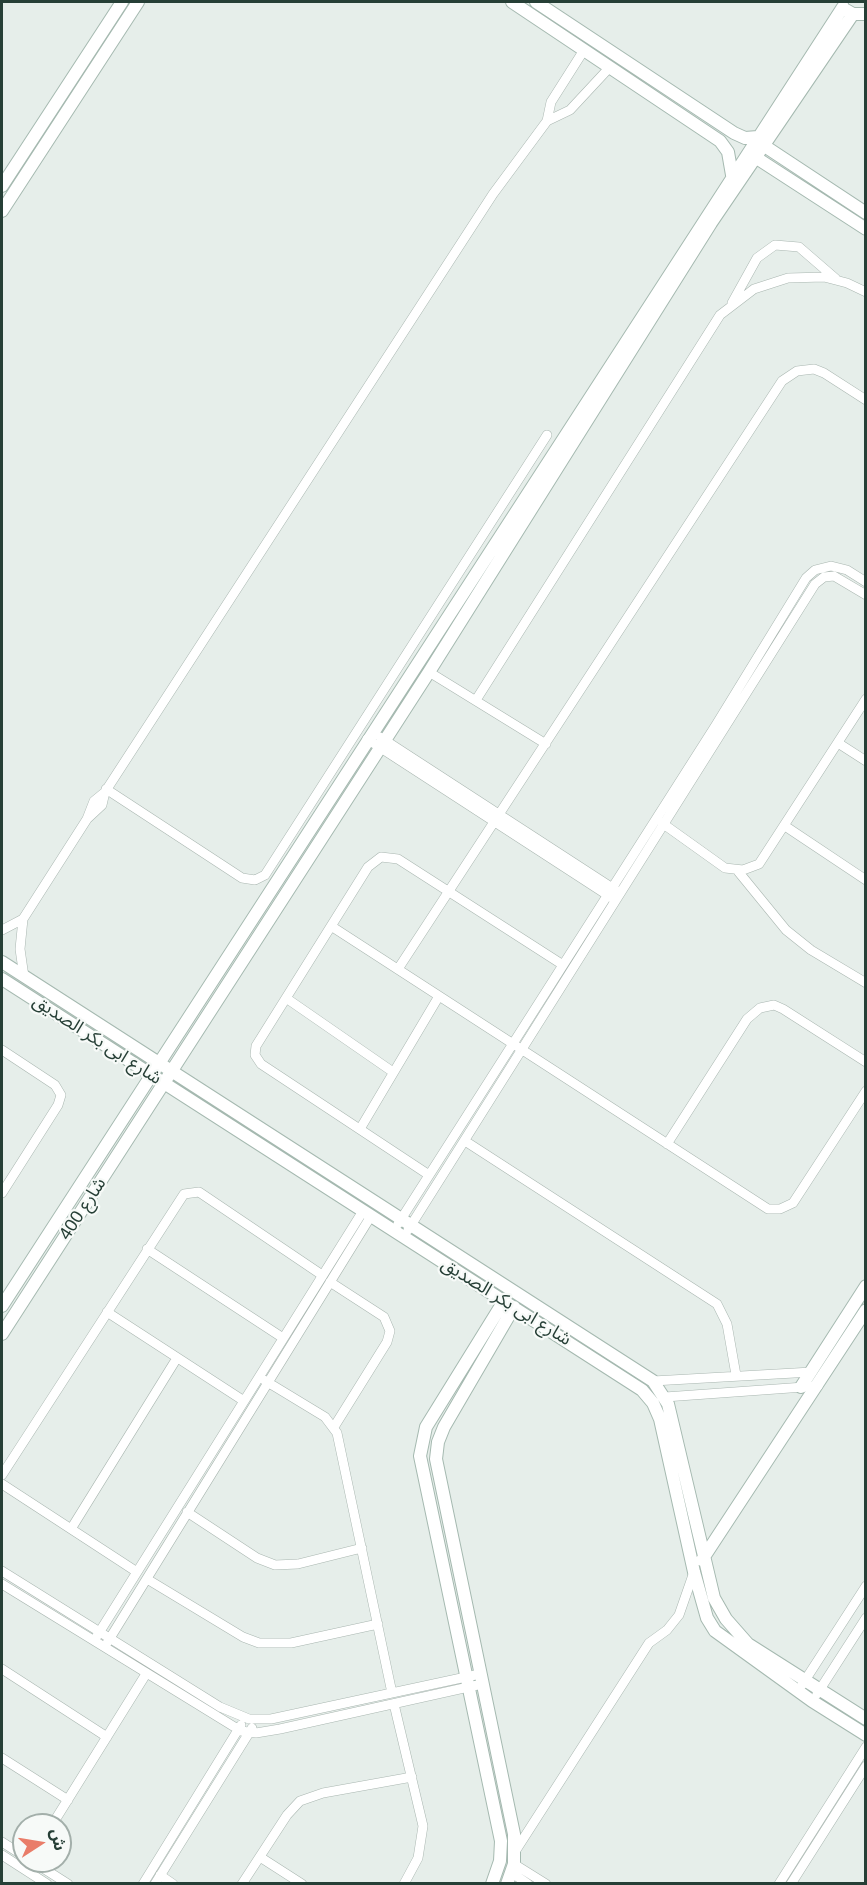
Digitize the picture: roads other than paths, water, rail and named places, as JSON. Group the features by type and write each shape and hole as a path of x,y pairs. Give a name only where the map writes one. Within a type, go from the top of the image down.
{"main road":[{"path":"2,186 122,2"},
{"path":"2,211 138,2"},
{"path":"512,2 720,141 728,152 732,175"},
{"path":"536,2 728,130 745,138 760,141 866,213"},
{"path":"708,221 732,175 760,141 851,9"},
{"path":"720,141 728,130"},
{"path":"708,221 755,157 760,141"},
{"path":"755,157 866,229"},
{"name":"شارع 400","path":"2,1334 429,672 708,221"},
{"name":"شارع 400","path":"2,1306 370,735 708,221"},
{"name":"شارع ابى بكر الصديق","path":"2,962 653,1381 665,1397 714,1598 726,1620 748,1644 801,1686 812,1701 866,1735"},
{"name":"شارع ابى بكر الصديق","path":"2,979 642,1389 653,1403 660,1419 694,1572 707,1618 715,1631 801,1686 820,1690 866,1719"},
{"path":"801,1387 866,1286"},
{"path":"509,1304 444,1427 436,1450 437,1477 514,1834 516,1850 511,1873"},
{"path":"492,1884 500,1861 501,1841 420,1463 420,1449 426,1427 509,1304"},
{"path":"694,1572 866,1310"},
{"path":"812,1372 827,1371"}],"street":[{"path":"24,977 20,949 23,920 87,819 94,801 106,790 486,204 547,121 551,102 584,50"},
{"path":"547,121 570,110 610,67"},
{"path":"730,306 757,258 775,245 799,247 836,279"},
{"path":"476,700 711,327 730,306 754,289 777,281 812,276 836,279 866,292"},
{"path":"398,969 782,381 797,371 814,369 866,400"},
{"path":"106,790 242,878 255,880 265,875 547,435"},
{"path":"399,1234 429,1175 806,578 815,570 831,566 842,567 866,582"},
{"path":"406,1222 465,1141 815,584 824,577 834,576 866,595"},
{"path":"429,672 546,744"},
{"path":"656,818 720,865 737,870 754,867 764,860 865,702"},
{"path":"370,735 619,898"},
{"path":"838,743 866,761"},
{"path":"785,826 866,880"},
{"path":"429,1175 256,1058 256,1046 368,867 381,857 398,859 563,965"},
{"path":"737,870 786,930 811,950 866,983"},
{"path":"2,930 23,920"},
{"path":"331,926 768,1209 786,1208 793,1203 866,1091"},
{"path":"360,1129 439,996"},
{"path":"286,998 393,1072"},
{"path":"667,1144 747,1019 760,1008 774,1005 783,1009 866,1062"},
{"path":"2,1050 55,1085 61,1095 58,1105 2,1193"},
{"path":"465,1141 713,1301 726,1318 736,1376"},
{"path":"2,1475 181,1197 196,1191 384,1317 390,1331 387,1342 334,1427"},
{"path":"104,1648 268,1382 326,1278 367,1213"},
{"path":"147,1249 283,1338"},
{"path":"93,1641 283,1338 326,1278"},
{"path":"106,1312 244,1401"},
{"path":"71,1529 177,1358"},
{"path":"653,1381 812,1372"},
{"path":"259,1377 325,1417 334,1427 340,1440 392,1693"},
{"path":"665,1397 818,1386"},
{"path":"2,1484 137,1572"},
{"path":"188,1512 257,1558 275,1565 298,1564 362,1548"},
{"path":"2,1571 227,1711 246,1718 271,1719 392,1693 481,1679"},
{"path":"516,1850 649,1643 666,1630 679,1615 694,1572"},
{"path":"147,1579 243,1637 259,1643 284,1644 378,1624"},
{"path":"2,1584 239,1730 249,1732 280,1730 394,1704 467,1682"},
{"path":"801,1686 866,1586"},
{"path":"812,1701 866,1618"},
{"path":"2,1669 107,1737"},
{"path":"60,1813 146,1674"},
{"path":"394,1704 423,1826 418,1858 404,1884"},
{"path":"143,1884 246,1718"},
{"path":"173,1884 158,1879 257,1720"},
{"path":"779,1884 866,1748"},
{"path":"2,1758 68,1800"},
{"path":"790,1884 866,1766"},
{"path":"242,1884 287,1815 306,1797 412,1777"},
{"path":"260,1857 302,1884"},
{"path":"47,1873 68,1884"},
{"path":"511,1873 528,1884"},
{"path":"511,1873 546,1884"}]}
